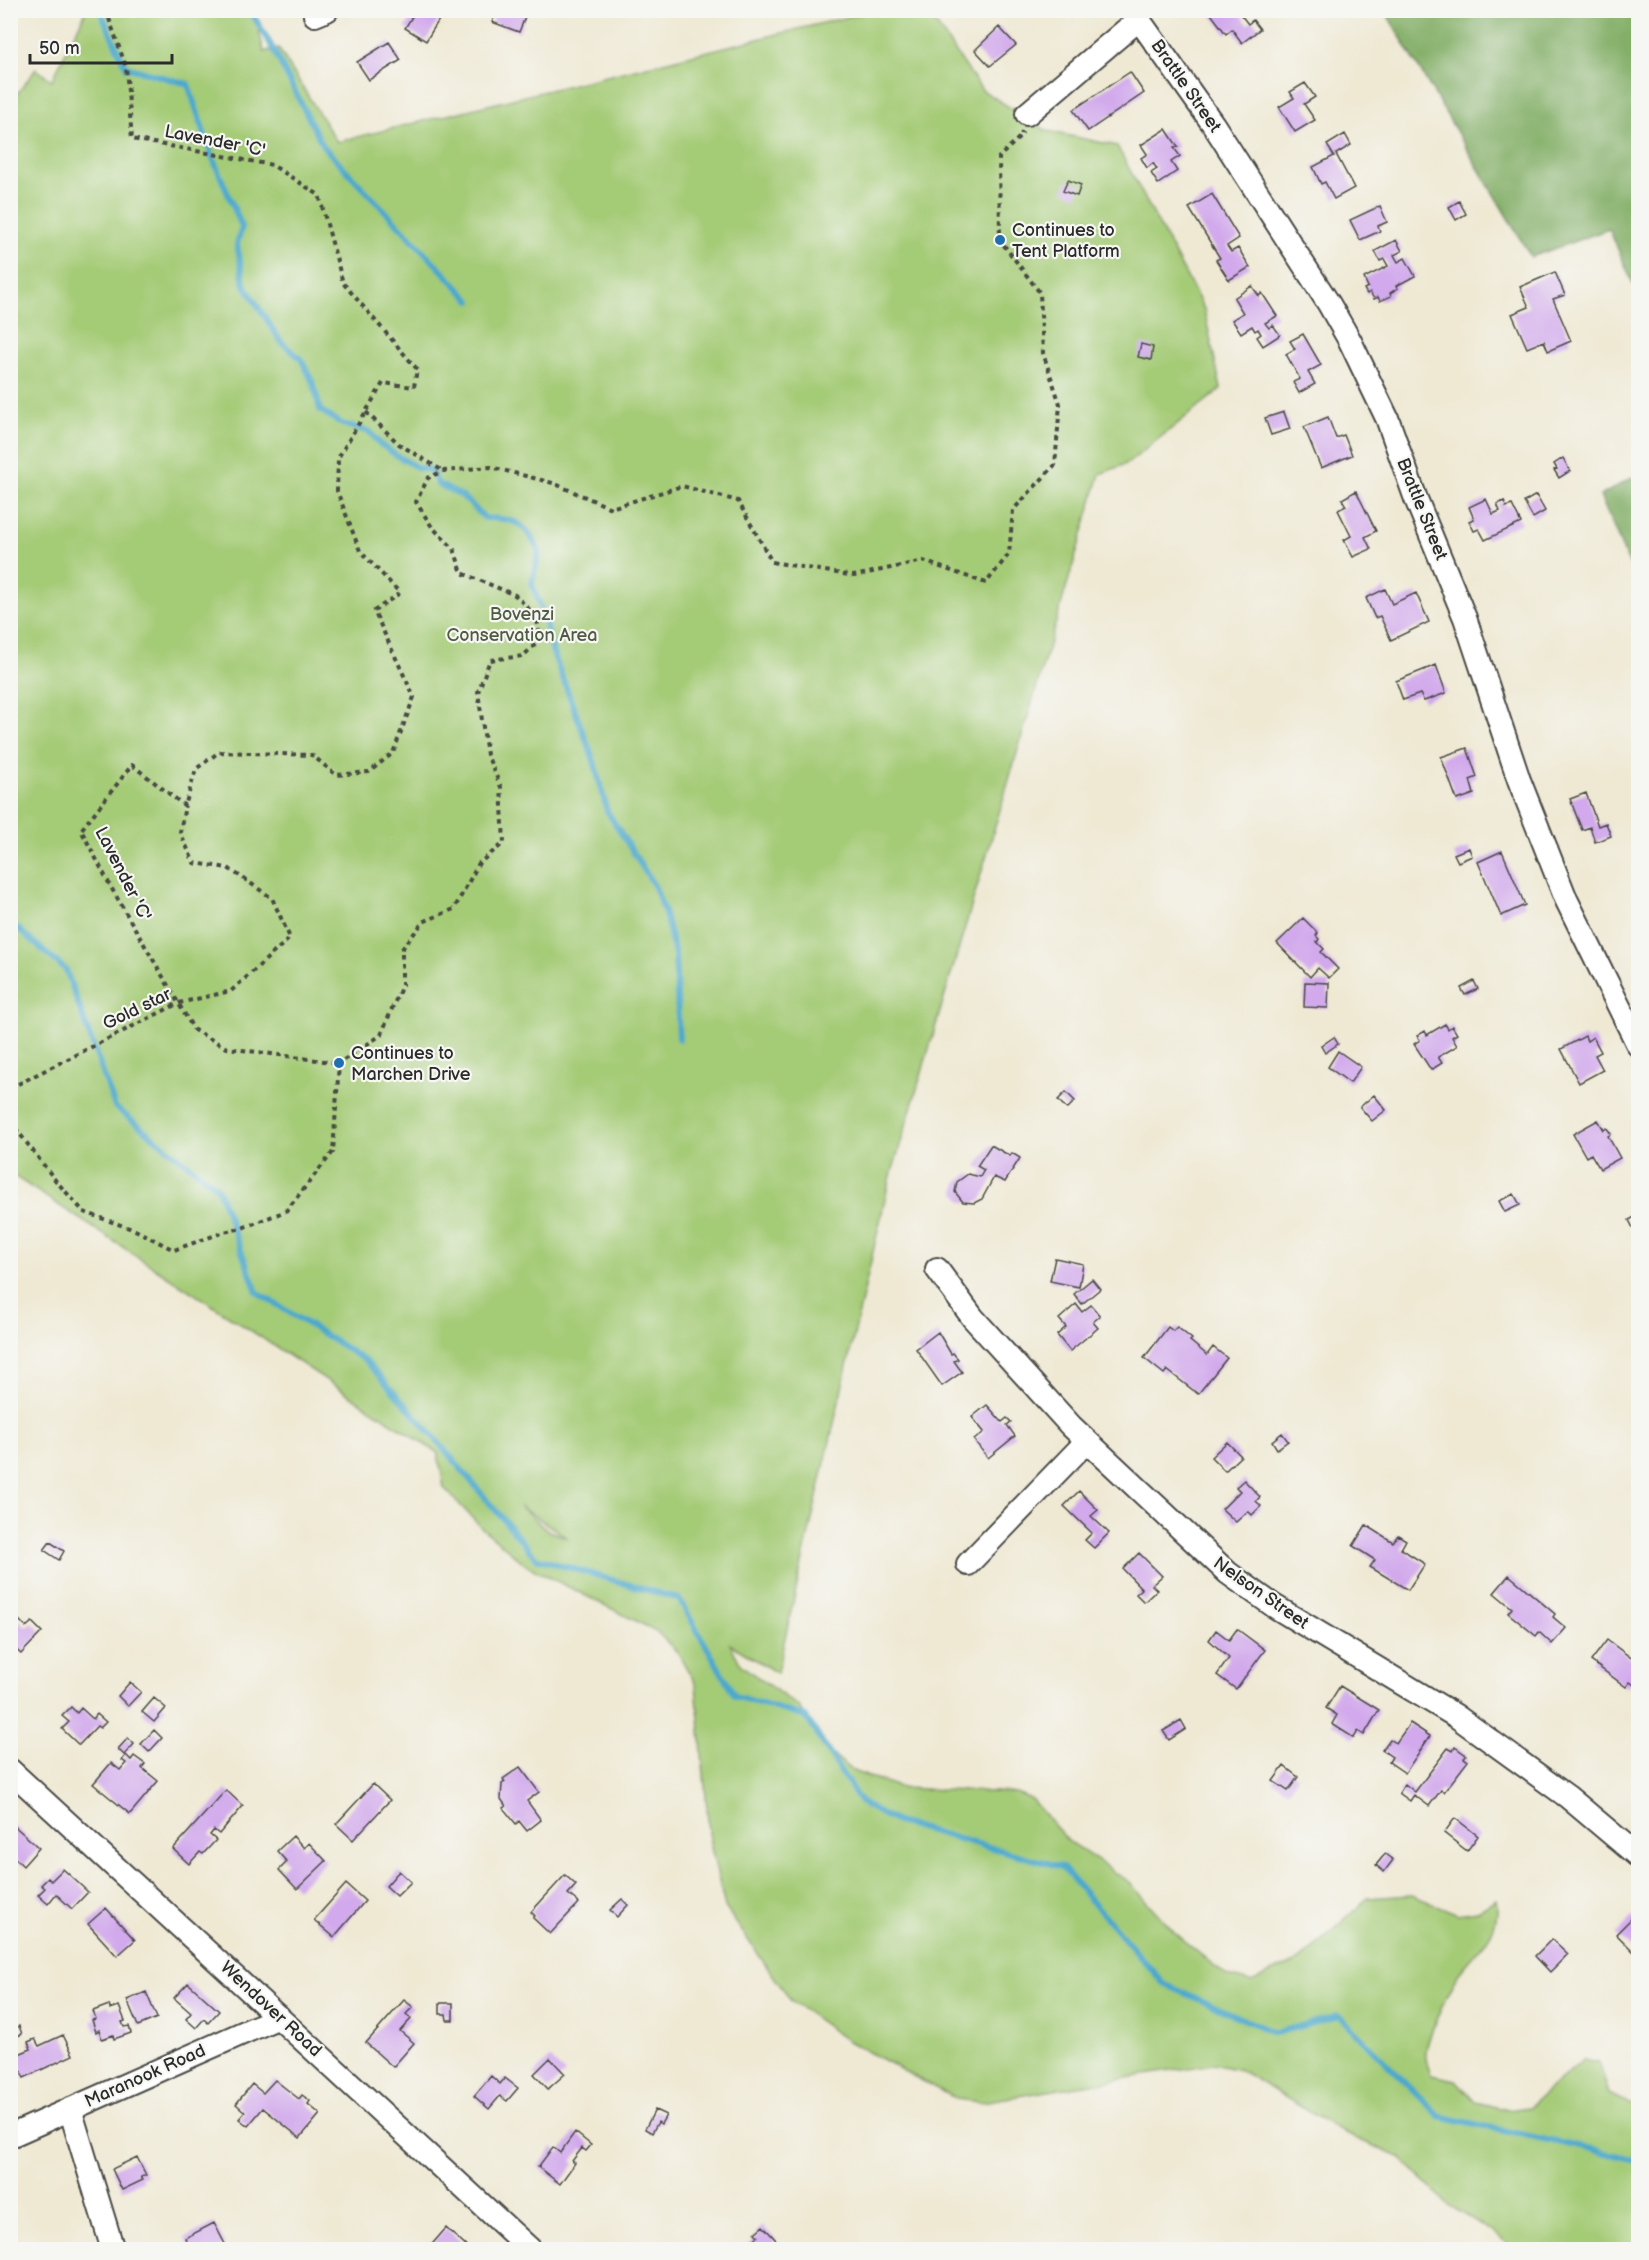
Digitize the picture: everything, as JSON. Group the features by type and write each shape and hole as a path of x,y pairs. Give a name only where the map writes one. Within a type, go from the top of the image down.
{"street":[{"path":"1027,114 1135,15"},
{"name":"Brattle Street","path":"1135,15 1213,124 1329,304 1350,341 1387,418 1416,499 1461,608 1519,780 1566,899 1638,1046"},
{"name":"Nelson Street","path":"937,1269 973,1317 1087,1442 1236,1579 1274,1606 1456,1716 1568,1797 1638,1856"},
{"path":"968,1564 1087,1442"},
{"name":"Wendover Road","path":"10,1770 531,2250"},
{"name":"Maranook Road","path":"10,2136 279,2017"},
{"path":"70,2109 113,2250"}],"path":[{"name":"Lavender 'C'","path":"106,10 126,68 132,139 272,165 320,195 343,283 417,369 414,387 383,383 338,458 337,491 360,551 400,593 374,611 414,697 393,753 369,772 336,775 312,755 219,753 196,770 185,806 132,765 81,830 112,889 194,1030 226,1048 339,1063"},
{"path":"10,1121 56,1181 84,1212 135,1230 174,1250 286,1211 333,1152 339,1063 381,1035 402,985 402,949 423,922 454,909 479,863 504,843 501,788 487,755 478,692 490,660 523,656 540,639 536,616 515,595 462,573 454,549 432,526 416,502 428,478 443,471 491,467 554,483 611,508 682,486 738,501 772,562 854,576 922,561 986,583 1009,554 1013,510 1054,465 1060,404 1043,353 1040,293 999,240 999,157 1021,136 1027,114"},
{"path":"366,412 399,444 443,471"},
{"name":"Gold star","path":"10,1088 179,1003 231,991 290,938 272,898 228,868 194,863 180,832 185,806"}],"green space":[{"name":"Bovenzi Conservation Area","path":"926,10 982,90 1047,131 1117,146 1204,309 1221,389 1128,463 1100,474 888,1186 777,1673 730,1644 741,1665 799,1707 829,1752 855,1772 902,1788 1016,1793 1031,1799 1068,1841 1128,1881 1178,1936 1227,1976 1251,1982 1300,1960 1368,1898 1412,1895 1458,1914 1477,1911 1496,1899 1497,1911 1493,1930 1457,1977 1445,1999 1429,2039 1426,2057 1431,2075 1456,2080 1476,2102 1508,2110 1529,2107 1584,2059 1599,2062 1609,2094 1638,2108 1638,2249 1512,2249 1495,2233 1450,2206 1399,2157 1346,2134 1240,2070 1213,2064 981,2102 956,2099 848,2041 791,2001 725,1907 710,1843 696,1685 678,1653 656,1631 529,1567 483,1529 444,1488 438,1453 11,1174 10,103 36,69 52,80 86,11 254,11 264,52 278,48 337,142 872,11","holes":["521,1507 568,1538 549,1531"]},
{"path":"1385,11 1638,11 1638,295 1609,229 1531,257"},
{"path":"1638,474 1638,584 1600,496"}],"building":[{"path":"416,10 445,10 426,41 405,28"},
{"path":"497,10 527,12 519,32 492,22"},
{"path":"1208,10 1237,10 1248,24 1253,20 1260,29 1242,43 1232,29 1226,34"},
{"path":"999,27 1016,45 990,66 975,50"},
{"path":"389,42 401,60 369,80 357,62"},
{"path":"1130,72 1144,93 1088,131 1073,110"},
{"path":"1305,83 1315,97 1304,104 1315,120 1295,132 1279,107 1294,98 1290,92"},
{"path":"1166,129 1178,147 1174,148 1180,156 1171,162 1177,171 1158,184 1151,173 1157,169 1153,163 1147,168 1141,158 1147,154 1141,145"},
{"path":"1345,134 1351,145 1336,154 1354,188 1334,199 1325,182 1321,184 1313,167 1334,156 1327,145"},
{"path":"1068,180 1081,185 1077,196 1063,191"},
{"path":"1212,194 1239,238 1227,246 1231,252 1238,248 1250,267 1229,280 1216,260 1220,258 1189,208"},
{"path":"1459,201 1466,214 1456,220 1449,207"},
{"path":"1380,206 1387,222 1378,226 1380,231 1360,240 1350,220"},
{"path":"1396,240 1402,251 1394,255 1398,262 1405,258 1415,276 1396,286 1398,288 1390,293 1391,296 1380,301 1378,297 1374,299 1370,292 1367,294 1364,289 1368,287 1364,278 1388,266 1384,259 1380,261 1375,251"},
{"path":"1555,272 1565,295 1553,299 1571,341 1548,351 1544,341 1527,348 1512,314 1529,307 1520,287"},
{"path":"1252,286 1259,296 1262,293 1277,316 1265,323 1269,328 1273,325 1280,335 1263,346 1257,337 1261,334 1258,329 1255,331 1252,326 1241,333 1232,320 1243,313 1234,298"},
{"path":"1303,334 1321,365 1308,372 1315,384 1299,393 1293,382 1300,379 1286,354 1295,349 1290,341"},
{"path":"1141,344 1153,347 1151,360 1138,357"},
{"path":"1284,412 1290,429 1271,435 1265,418"},
{"path":"1328,417 1336,438 1344,435 1352,455 1321,468 1304,427"},
{"path":"1563,458 1570,471 1559,478 1554,470 1557,469 1554,464"},
{"path":"1356,491 1376,531 1365,537 1371,549 1353,557 1344,540 1351,536 1338,510 1346,506 1342,499"},
{"path":"1536,495 1545,511 1533,518 1524,502"},
{"path":"1486,499 1493,514 1500,511 1497,504 1504,501 1506,507 1512,505 1521,523 1485,540 1479,529 1474,531 1469,521 1474,519 1469,507"},
{"path":"1385,589 1392,604 1416,593 1429,622 1391,640 1380,616 1375,618 1366,598"},
{"path":"1436,665 1446,693 1424,701 1420,694 1403,700 1396,681"},
{"path":"1467,748 1477,777 1470,780 1474,794 1457,800 1441,757"},
{"path":"1586,793 1598,826 1606,823 1611,836 1595,842 1590,827 1582,830 1570,799"},
{"path":"1469,848 1472,856 1458,862 1454,854"},
{"path":"1502,851 1525,905 1501,916 1478,862"},
{"path":"1303,918 1318,933 1317,942 1324,949 1321,952 1338,969 1329,978 1318,968 1310,977 1277,943"},
{"path":"1474,981 1478,989 1465,995 1461,988"},
{"path":"1305,982 1329,983 1328,1008 1304,1007"},
{"path":"1445,1024 1448,1029 1452,1026 1457,1034 1452,1037 1457,1046 1438,1057 1442,1063 1431,1070 1414,1044 1420,1040 1417,1036 1425,1031 1427,1035"},
{"path":"1585,1036 1587,1041 1593,1037 1601,1052 1595,1055 1603,1070 1579,1083 1561,1049"},
{"path":"1334,1037 1338,1044 1325,1053 1321,1046"},
{"path":"1338,1051 1361,1067 1350,1083 1328,1067"},
{"path":"1066,1092 1075,1101 1067,1109 1058,1100"},
{"path":"1374,1095 1386,1110 1372,1121 1360,1107"},
{"path":"1598,1120 1604,1130 1607,1128 1611,1134 1608,1136 1620,1158 1600,1169 1591,1154 1586,1157 1573,1134"},
{"path":"991,1145 1010,1156 1012,1153 1020,1158 1005,1182 994,1177 982,1199 974,1203 963,1202 955,1192 957,1182 968,1174 980,1177 984,1170 977,1166"},
{"path":"1514,1194 1520,1205 1505,1212 1499,1201"},
{"path":"1638,1215 1638,1238 1629,1220"},
{"path":"1055,1258 1083,1264 1079,1287 1050,1281"},
{"path":"1092,1279 1100,1289 1082,1304 1074,1294"},
{"path":"1076,1304 1082,1312 1091,1305 1100,1316 1093,1322 1098,1328 1070,1351 1057,1335 1066,1327 1059,1319"},
{"path":"1168,1327 1173,1331 1177,1327 1207,1355 1213,1347 1227,1358 1198,1394 1167,1370 1164,1374 1144,1358"},
{"path":"938,1332 951,1354 953,1353 958,1359 954,1361 962,1372 942,1386 916,1349"},
{"path":"987,1405 1002,1422 1007,1418 1011,1422 1007,1425 1015,1436 988,1458 974,1440 984,1432 972,1417"},
{"path":"1282,1433 1288,1441 1277,1449 1272,1441"},
{"path":"1227,1442 1241,1456 1225,1471 1211,1457"},
{"path":"1244,1480 1260,1497 1256,1501 1261,1506 1252,1515 1248,1511 1236,1522 1222,1509 1240,1491 1236,1487"},
{"path":"1079,1491 1098,1510 1091,1516 1109,1533 1094,1548 1085,1540 1092,1533 1064,1506"},
{"path":"1366,1525 1393,1542 1398,1535 1406,1540 1401,1549 1425,1564 1408,1590 1370,1567 1375,1560 1353,1546"},
{"path":"50,1542 64,1551 59,1560 44,1550"},
{"path":"1139,1553 1162,1576 1152,1585 1157,1590 1144,1602 1136,1594 1142,1589 1123,1569"},
{"path":"1509,1575 1555,1614 1553,1617 1566,1628 1552,1644 1539,1632 1536,1636 1508,1613 1512,1608 1494,1593"},
{"path":"18,1619 26,1627 32,1622 42,1632 21,1654 10,1644 10,1626"},
{"path":"1237,1629 1265,1650 1236,1689 1217,1675 1229,1658 1209,1640 1216,1630 1229,1640"},
{"path":"1607,1640 1638,1663 1638,1688 1630,1682 1626,1687 1591,1661"},
{"path":"130,1682 141,1692 128,1706 118,1696"},
{"path":"1340,1686 1379,1710 1364,1735 1358,1731 1354,1738 1332,1724 1337,1715 1326,1708"},
{"path":"154,1698 166,1708 154,1722 142,1712"},
{"path":"71,1707 77,1713 81,1708 93,1719 97,1714 106,1722 100,1728 97,1726 79,1745 62,1729 69,1722 62,1716"},
{"path":"1181,1720 1186,1729 1169,1740 1163,1731"},
{"path":"1410,1723 1430,1736 1405,1773 1389,1762 1392,1757 1382,1750 1390,1739 1396,1743"},
{"path":"154,1730 162,1738 149,1752 141,1744"},
{"path":"128,1738 134,1744 124,1755 118,1749"},
{"path":"1455,1747 1466,1755 1464,1758 1468,1761 1444,1792 1441,1790 1429,1806 1414,1795 1410,1801 1399,1793 1405,1784 1415,1792 1448,1748 1453,1751"},
{"path":"126,1755 131,1760 134,1756 145,1764 142,1768 158,1781 130,1814 93,1784 111,1763 120,1770 126,1763 122,1760"},
{"path":"1284,1766 1298,1777 1288,1791 1273,1781"},
{"path":"520,1767 539,1792 527,1801 541,1820 527,1831 519,1821 516,1824 503,1808 506,1806 501,1799 502,1784 505,1782 503,1779"},
{"path":"373,1784 390,1800 353,1840 336,1824"},
{"path":"226,1790 243,1806 219,1834 214,1830 210,1835 216,1840 203,1854 200,1852 189,1864 173,1849"},
{"path":"1455,1818 1478,1836 1467,1851 1444,1833"},
{"path":"10,1822 39,1848 23,1866 14,1857 10,1861"},
{"path":"293,1836 304,1848 309,1843 326,1861 297,1889 279,1870 287,1862 277,1851"},
{"path":"1385,1854 1393,1860 1384,1872 1376,1865"},
{"path":"63,1869 88,1892 72,1909 56,1894 48,1904 38,1895 45,1888 41,1885 48,1878 51,1881"},
{"path":"399,1871 411,1882 397,1896 386,1886"},
{"path":"565,1875 576,1885 568,1894 579,1903 550,1934 533,1918 535,1916 531,1912"},
{"path":"346,1884 365,1901 334,1937 314,1920"},
{"path":"622,1899 628,1905 617,1917 610,1910"},
{"path":"106,1908 135,1940 117,1956 88,1924"},
{"path":"1635,1915 1638,1918 1638,1956 1616,1934"},
{"path":"1552,1939 1568,1954 1550,1972 1535,1956"},
{"path":"188,1983 219,2011 208,2023 204,2019 196,2028 186,2019 191,2013 174,1998"},
{"path":"146,1992 157,2018 138,2026 127,2000"},
{"path":"404,2000 413,2007 406,2014 411,2019 400,2031 414,2043 393,2067 366,2043"},
{"path":"440,2003 453,2003 453,2020 447,2020 446,2014 440,2014"},
{"path":"109,2005 110,2009 119,2006 125,2021 122,2022 124,2027 129,2026 131,2033 114,2039 113,2035 102,2039 99,2030 96,2032 92,2020 96,2019 93,2011"},
{"path":"19,2026 22,2034 10,2039 10,2030"},
{"path":"63,2035 73,2055 24,2078 14,2056 31,2049 28,2042 35,2039 39,2046"},
{"path":"550,2058 565,2074 548,2089 534,2074"},
{"path":"491,2076 500,2084 505,2078 518,2088 507,2101 500,2096 489,2109 474,2096"},
{"path":"275,2080 299,2099 302,2095 310,2101 308,2104 320,2114 300,2138 263,2108 248,2126 239,2119 245,2112 236,2104 252,2084 263,2093"},
{"path":"655,2110 666,2115 661,2124 658,2122 652,2133 645,2129"},
{"path":"575,2132 591,2145 586,2151 582,2148 572,2161 575,2163 560,2184 538,2167 553,2147 560,2153"},
{"path":"137,2157 146,2175 141,2177 143,2180 122,2190 112,2169"},
{"path":"214,2223 225,2244 216,2250 191,2250 185,2238"},
{"path":"763,2226 776,2240 765,2250 747,2250 745,2248 758,2236 755,2233"},
{"path":"446,2228 470,2250 427,2250"}],"waterway":[{"path":"100,10 126,67 188,84 211,154 242,227 237,244 244,284 281,342 301,359 314,385 320,410 342,424 370,432 380,444 396,455 418,468 431,470 438,484 462,496 485,518 513,521 519,524 529,534 539,551 532,584 544,616 553,653 594,761 607,811 655,887 664,911 675,954 679,1039"},
{"path":"250,10 271,45 323,146 471,301"},
{"path":"10,922 66,970 115,1107 217,1187 257,1292 366,1361 536,1558 679,1599 735,1696 806,1717 861,1803 897,1822 1062,1867 1164,1984 1275,2033 1339,2016 1439,2116 1638,2160"}],"place":[{"name":"Continues to Tent Platform","path":"1000,240"},
{"name":"Continues to Marchen Drive","path":"339,1063"}]}
